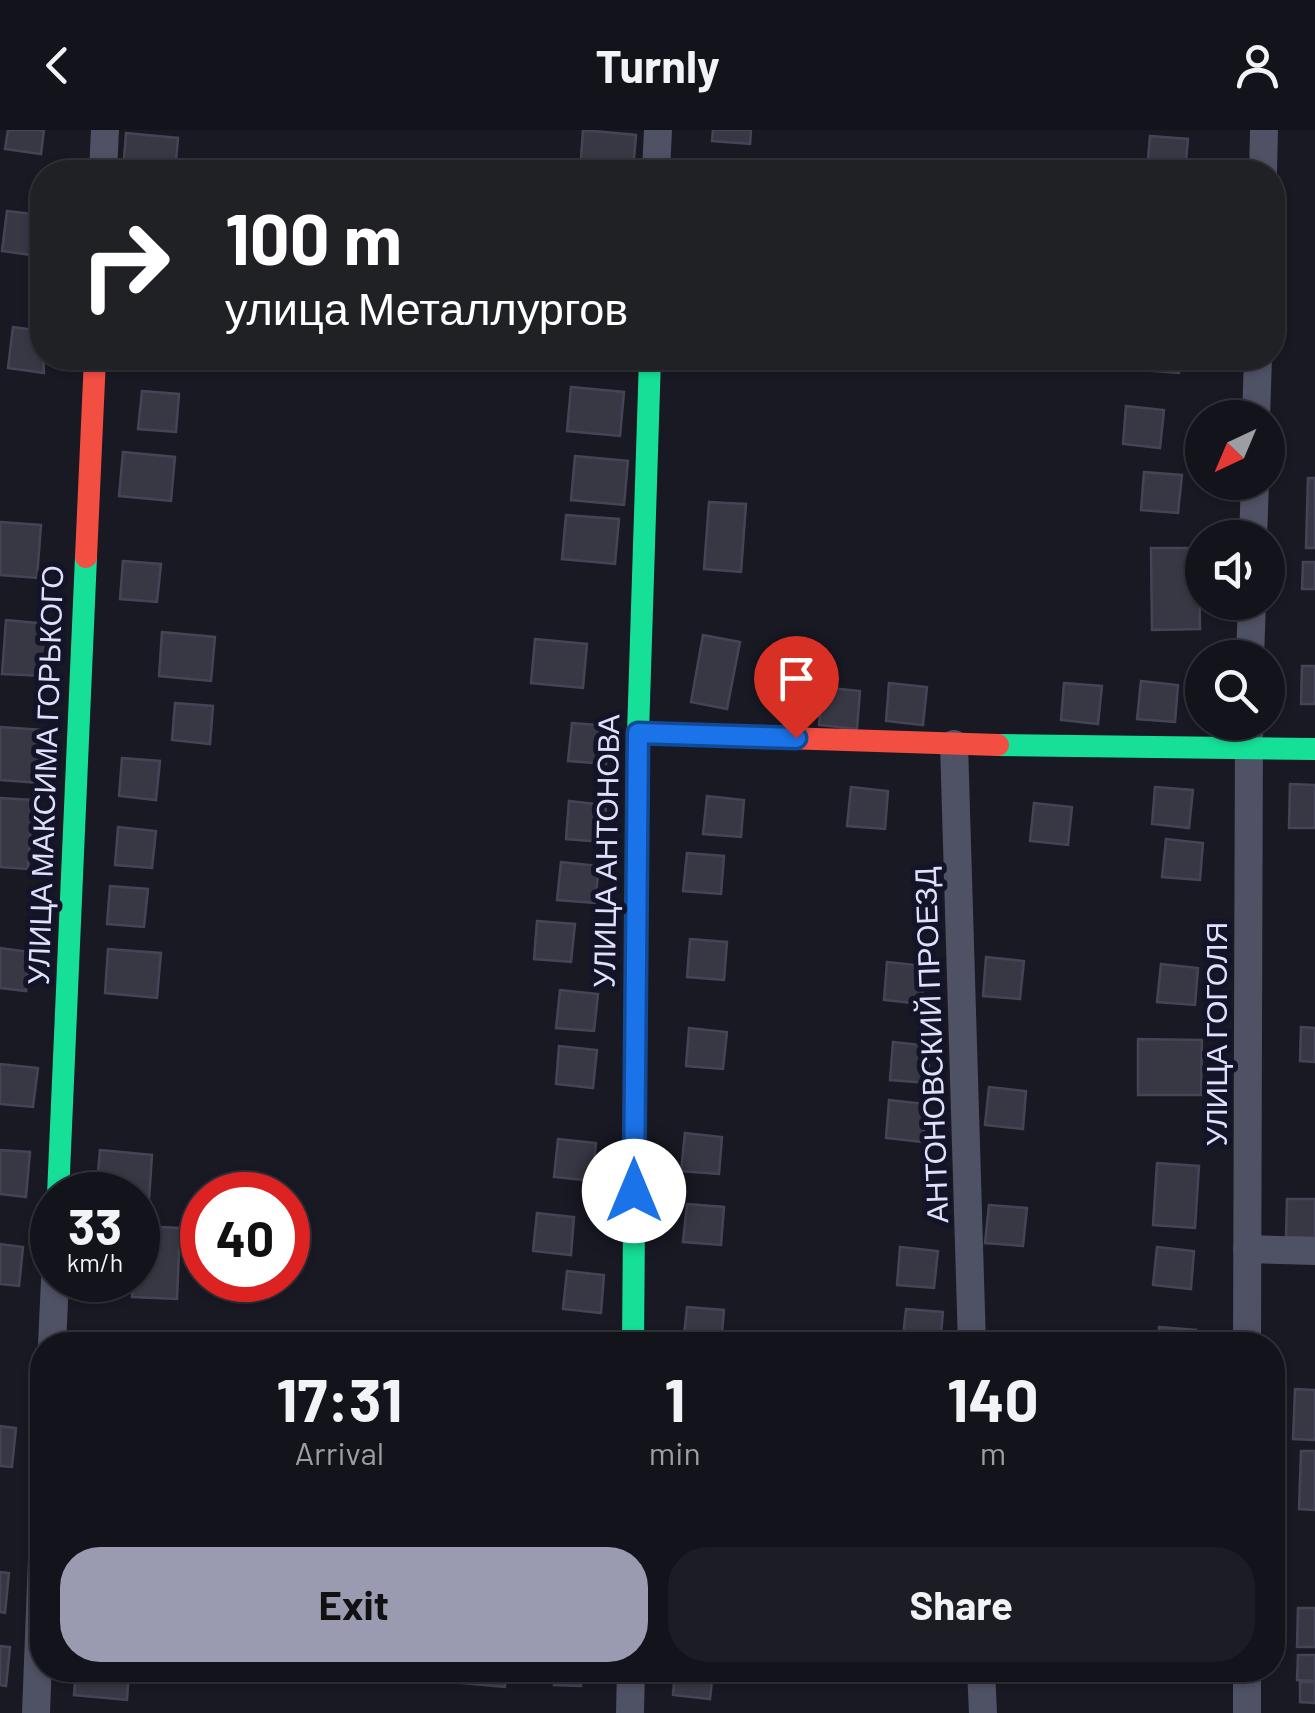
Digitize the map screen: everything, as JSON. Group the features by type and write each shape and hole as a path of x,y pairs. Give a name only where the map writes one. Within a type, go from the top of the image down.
{"street":[{"path":"103,160 104,130"},
{"path":"657,160 658,130"},
{"path":"1263,160 1264,130"},
{"name":"УЛИЦА МАКСИМА ГОРЬКОГО","path":"59,1172 94,370"},
{"name":"УЛИЦА АНТОНОВА","path":"633,1332 638,733 650,370"},
{"path":"1257,400 1258,370"},
{"path":"638,733 954,744 1185,738"},
{"name":"УЛИЦА ГОГОЛЯ","path":"1247,1332 1248,740"},
{"path":"1267,740 1315,750"},
{"name":"АНТОНОВСКИЙ ПРОЕЗД","path":"954,744 972,1332"},
{"path":"1247,1249 1315,1251"},
{"path":"53,1332 54,1302"},
{"path":"36,1713 37,1682"},
{"path":"630,1682 630,1713"},
{"path":"981,1682 982,1713"},
{"path":"1246,1713 1247,1682"}],"building":[{"path":"8,130 44,130 41,154 5,149"},
{"path":"583,130 636,135 634,160 581,160"},
{"path":"713,130 751,130 750,144 712,141"},
{"path":"126,133 178,138 176,160 124,160"},
{"path":"1150,136 1188,139 1186,160 1148,160"},
{"path":"7,211 30,214 30,255 2,251"},
{"path":"13,327 30,329 30,370 44,373 8,368"},
{"path":"571,387 624,392 620,436 567,431"},
{"path":"142,391 179,394 176,432 138,429"},
{"path":"1126,406 1164,410 1160,448 1123,444"},
{"path":"123,452 175,457 171,501 119,496"},
{"path":"575,456 628,461 624,505 571,500"},
{"path":"1144,472 1182,475 1178,513 1141,510"},
{"path":"1308,478 1315,478 1315,548 1306,548"},
{"path":"709,502 746,504 741,572 704,569"},
{"path":"566,515 619,519 615,564 562,559"},
{"path":"0,522 41,525 37,578 0,575"},
{"path":"1151,548 1185,548 1185,620 1200,620 1200,629 1152,630"},
{"path":"123,561 161,564 157,602 120,599"},
{"path":"1303,562 1315,562 1315,589 1302,589"},
{"path":"6,620 48,624 45,676 2,674"},
{"path":"162,632 215,637 211,681 159,676"},
{"path":"703,635 740,642 727,709 691,702"},
{"path":"535,639 587,644 583,688 531,683"},
{"path":"1302,666 1315,666 1315,704 1301,704"},
{"path":"1141,681 1178,685 1175,722 1137,719"},
{"path":"889,683 927,687 923,725 886,721"},
{"path":"1064,683 1102,686 1098,724 1061,720"},
{"path":"822,687 860,691 857,729 819,725"},
{"path":"175,703 213,706 210,744 172,740"},
{"path":"572,723 609,726 606,764 568,761"},
{"path":"0,727 42,730 39,783 0,780"},
{"path":"122,758 160,761 156,800 119,796"},
{"path":"1290,784 1315,785 1315,828 1289,828"},
{"path":"851,787 888,791 885,829 847,826"},
{"path":"1155,787 1193,790 1189,828 1152,824"},
{"path":"707,796 744,800 741,837 703,834"},
{"path":"0,798 33,800 28,869 0,867"},
{"path":"569,801 606,805 603,842 566,839"},
{"path":"1034,803 1072,807 1068,845 1030,841"},
{"path":"118,827 156,831 152,868 115,865"},
{"path":"1166,839 1203,843 1200,880 1162,877"},
{"path":"687,853 724,856 721,894 683,891"},
{"path":"561,862 599,866 595,903 557,900"},
{"path":"110,886 148,889 144,927 107,924"},
{"path":"537,921 575,924 571,962 534,959"},
{"path":"690,939 727,942 724,980 687,977"},
{"path":"0,948 30,952 26,991 0,988"},
{"path":"108,949 161,953 157,998 105,993"},
{"path":"986,957 1024,961 1020,999 983,996"},
{"path":"887,962 925,966 922,1004 884,1000"},
{"path":"1161,964 1198,968 1195,1005 1157,1002"},
{"path":"560,990 598,994 594,1031 556,1028"},
{"path":"1301,1027 1315,1028 1315,1062 1300,1061"},
{"path":"689,1028 727,1032 723,1069 686,1066"},
{"path":"1138,1039 1202,1040 1201,1095 1138,1095"},
{"path":"893,1042 931,1046 927,1083 890,1080"},
{"path":"559,1046 597,1050 593,1088 556,1084"},
{"path":"0,1064 38,1068 33,1107 0,1104"},
{"path":"989,1087 1026,1091 1023,1129 985,1125"},
{"path":"889,1100 926,1104 923,1142 886,1138"},
{"path":"685,1133 722,1137 719,1174 681,1171"},
{"path":"558,1139 596,1143 592,1181 554,1177"},
{"path":"0,1150 30,1152 26,1197 0,1194"},
{"path":"100,1150 152,1155 151,1172 98,1172"},
{"path":"1157,1163 1199,1166 1195,1228 1153,1225"},
{"path":"1287,1199 1315,1199 1315,1238 1286,1237"},
{"path":"687,1204 724,1207 721,1245 683,1242"},
{"path":"989,1205 1027,1208 1023,1246 985,1243"},
{"path":"537,1213 574,1217 571,1255 533,1251"},
{"path":"160,1227 180,1228 177,1299 160,1298"},
{"path":"0,1244 23,1247 19,1286 0,1284"},
{"path":"900,1247 938,1251 934,1288 897,1285"},
{"path":"1157,1247 1194,1251 1191,1289 1153,1285"},
{"path":"567,1271 604,1275 601,1313 563,1309"},
{"path":"687,1307 724,1310 722,1332 684,1332"},
{"path":"906,1309 943,1312 941,1332 903,1332"},
{"path":"1159,1327 1196,1330 1196,1332 1159,1332"},
{"path":"1295,1389 1315,1390 1315,1440 1293,1439"},
{"path":"0,1426 16,1428 12,1467 0,1466"},
{"path":"1301,1451 1315,1451 1315,1510 1299,1509"},
{"path":"0,1572 9,1573 5,1613 0,1612"},
{"path":"1298,1608 1315,1608 1315,1647 1297,1647"},
{"path":"0,1646 10,1647 6,1686 0,1685"},
{"path":"1298,1655 1315,1655 1315,1681 1297,1680"},
{"path":"75,1682 128,1682 127,1700 74,1695"},
{"path":"452,1682 505,1682 505,1687"},
{"path":"554,1682 581,1682 581,1686"},
{"path":"674,1682 712,1682 710,1699 673,1695"},
{"path":"1300,1682 1315,1682 1315,1703 1300,1702"}],"traffic: fast":[{"path":"633,1332 638,733 650,370"},
{"path":"59,1172 86,557"},
{"path":"998,745 1315,749"}],"traffic: jam":[{"path":"86,557 94,370"},
{"path":"638,733 998,745"}],"route":[{"path":"634,1191 638,733 796,738"}]}
